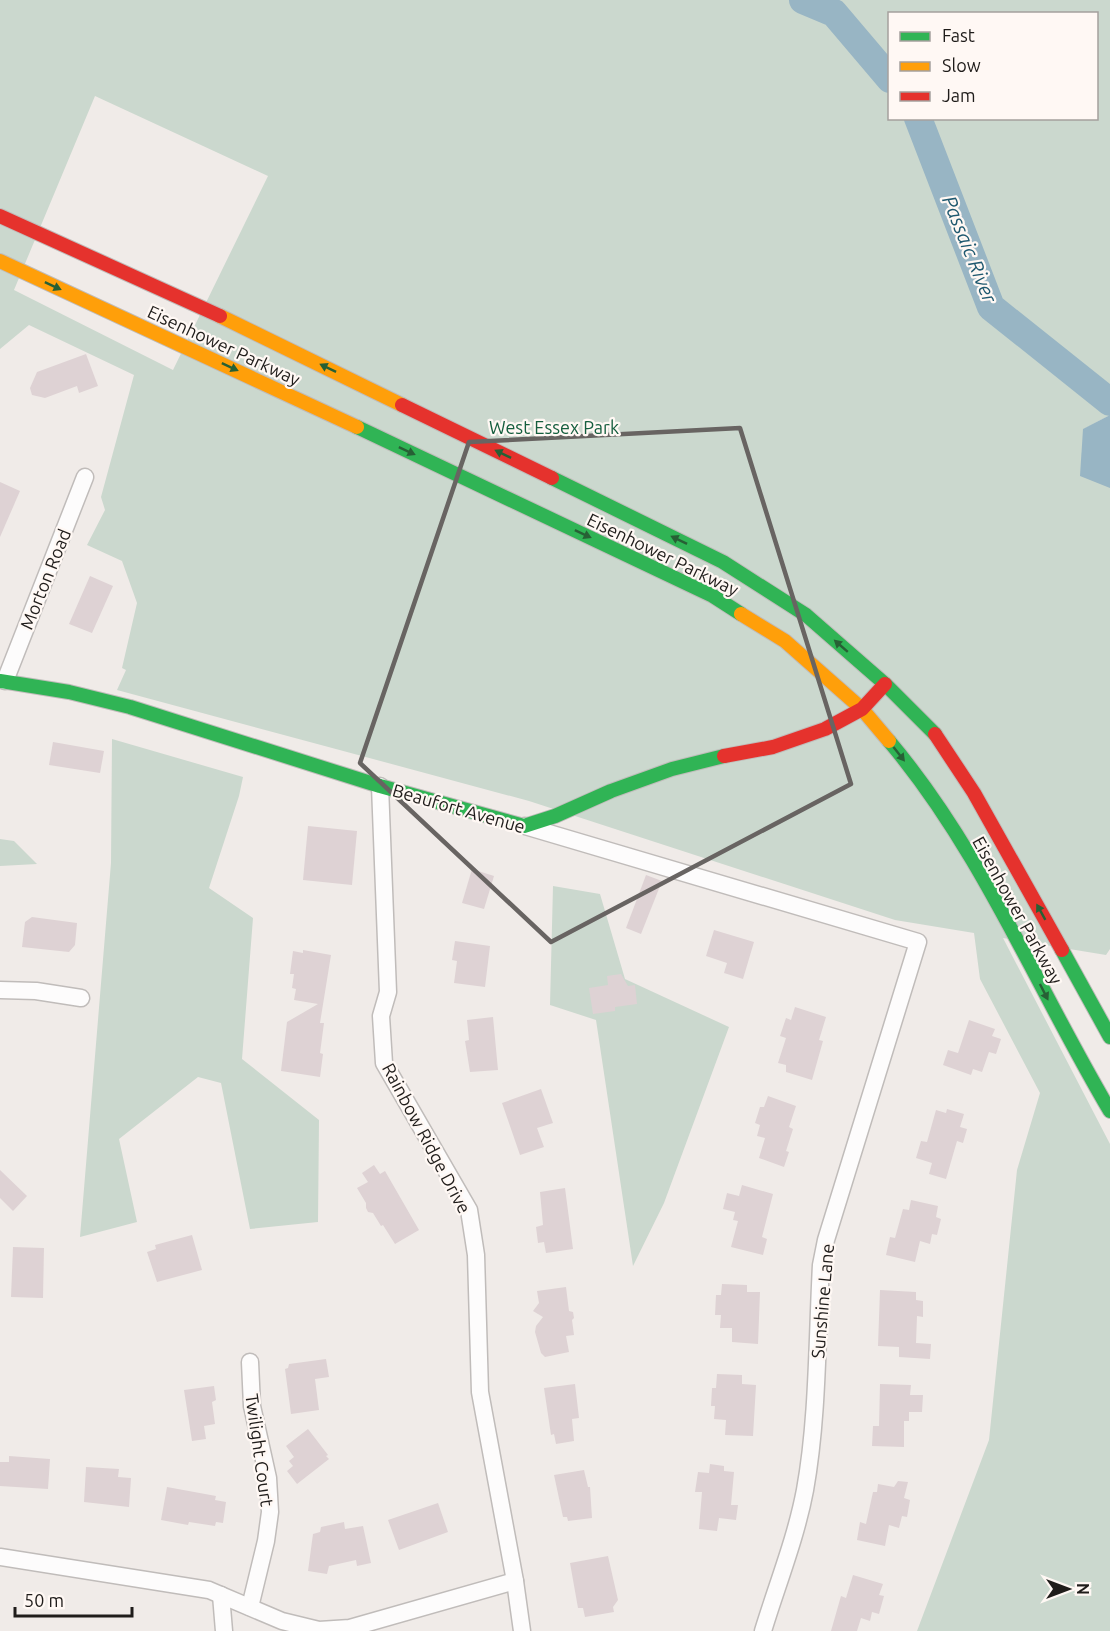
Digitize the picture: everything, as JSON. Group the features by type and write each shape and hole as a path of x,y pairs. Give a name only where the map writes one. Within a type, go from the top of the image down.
{"main road":[{"name":"Eisenhower Parkway","path":"0,216 258,334 723,562 806,615 885,684 937,736 974,793 1110,1036"},
{"name":"Eisenhower Parkway","path":"0,261 713,596 785,640 862,709 938,804 1017,940 1081,1062 1110,1111"},
{"name":"Beaufort Avenue","path":"2,681 69,692 130,707 380,786 524,826"},
{"path":"524,826 555,816 611,791 672,769 790,743 825,729 862,709 885,684"}],"street":[{"name":"Morton Road","path":"2,681 86,477"},
{"name":"Rainbow Ridge Drive","path":"380,786 388,992 381,1016 384,1063 469,1210 476,1255 480,1392 522,1631"},
{"name":"Beaufort Avenue","path":"524,826 918,942"},
{"name":"Sunshine Lane","path":"763,1631 796,1527 811,1454 822,1265 826,1240 918,942"},
{"path":"0,990 36,991 81,998"},
{"name":"Twilight Court","path":"250,1362 252,1406 268,1478 270,1512 266,1541 250,1608"},
{"path":"0,1557 209,1590 282,1620 319,1630 350,1628 515,1581"},
{"path":"221,1595 224,1631"}],"highlighted area":[{"path":"740,428 851,784 551,942 360,763 469,442"}],"green space":[{"name":"West Essex Park","path":"0,0 1110,0 1110,415 1084,429 1110,470 1110,949 1106,955 1003,938 1110,1144 1110,1631 917,1631 989,1440 1017,1170 1040,1093 980,979 974,933 895,920 529,801 117,690 126,670 122,668 137,603 122,561 87,545 105,510 101,497 134,375 29,325 0,349","holes":["95,96 268,176 173,370 14,290"]},
{"path":"112,739 243,777 209,888 253,918 242,1059 319,1120 318,1222 250,1229 221,1083 198,1077 119,1139 137,1222 80,1237 111,863"},
{"path":"0,839 14,841 37,864 0,866"},
{"path":"553,886 600,894 625,979 729,1027 664,1203 633,1266 596,1020 550,1005"}],"water":[{"path":"1110,415 1110,488 1080,476 1083,429"}],"building":[{"path":"86,354 98,386 79,393 77,386 45,398 32,395 30,388 37,372"},
{"path":"0,482 20,491 0,537"},
{"path":"90,576 113,586 92,633 69,624"},
{"path":"53,742 104,751 100,773 49,765"},
{"path":"308,826 357,831 352,885 303,880"},
{"path":"472,869 494,876 484,909 462,903"},
{"path":"646,875 662,881 641,934 626,928"},
{"path":"32,917 77,923 75,945 69,952 22,947 25,922"},
{"path":"714,930 754,942 743,979 724,973 727,963 706,956"},
{"path":"455,941 490,946 485,987 454,983 457,961 452,960"},
{"path":"303,950 331,955 320,1023 324,1023 320,1077 281,1071 287,1022 318,1004 294,1000 296,989 292,988 294,974 290,974 293,951 303,953"},
{"path":"621,974 628,986 635,985 637,1004 615,1007 615,1011 593,1014 589,988 608,985 607,976"},
{"path":"795,1007 826,1017 819,1040 823,1041 812,1080 786,1072 786,1065 778,1063 786,1038 780,1036 786,1018 791,1020"},
{"path":"493,1017 498,1070 470,1072 465,1041 469,1040 467,1020"},
{"path":"969,1020 995,1029 992,1036 1001,1039 996,1054 989,1052 982,1072 973,1069 971,1075 943,1065 948,1050 958,1053"},
{"path":"541,1089 553,1123 537,1128 544,1147 520,1155 502,1103"},
{"path":"768,1096 796,1106 789,1127 793,1129 784,1167 759,1158 765,1138 757,1136 760,1125 755,1123 760,1107 764,1107"},
{"path":"947,1109 964,1114 960,1127 967,1129 963,1143 957,1141 946,1179 929,1174 932,1163 916,1158 921,1141 927,1142 936,1110 946,1113"},
{"path":"374,1165 380,1174 385,1171 419,1230 395,1244 373,1213 368,1212 366,1203 357,1188 368,1182 362,1173"},
{"path":"0,1170 27,1196 13,1211 0,1198"},
{"path":"742,1185 773,1194 762,1237 767,1239 763,1255 731,1247 738,1221 733,1220 735,1212 723,1209 727,1193 739,1196"},
{"path":"565,1188 573,1249 546,1253 544,1242 538,1243 536,1227 543,1225 540,1192"},
{"path":"911,1200 938,1206 936,1217 941,1219 937,1235 932,1234 930,1244 920,1241 915,1262 886,1255 890,1237 895,1238 903,1209 909,1210"},
{"path":"192,1235 202,1270 157,1282 147,1252 156,1249 155,1245"},
{"path":"13,1247 44,1248 43,1298 11,1297"},
{"path":"722,1284 747,1285 747,1292 760,1292 758,1344 732,1342 732,1328 720,1328 721,1315 715,1315 716,1295 721,1295"},
{"path":"566,1287 569,1311 573,1312 574,1318 572,1320 574,1335 566,1336 569,1352 545,1357 541,1353 535,1332 536,1326 543,1317 533,1311 539,1303 537,1291"},
{"path":"880,1290 916,1292 916,1300 923,1301 923,1317 917,1316 916,1343 931,1344 930,1359 899,1357 899,1347 878,1346"},
{"path":"326,1359 329,1377 315,1379 319,1410 291,1414 285,1369 289,1364"},
{"path":"717,1374 742,1375 742,1384 756,1385 753,1436 725,1435 726,1420 714,1419 715,1406 711,1406 712,1388 716,1388"},
{"path":"575,1384 579,1418 572,1419 574,1441 556,1444 554,1434 551,1435 544,1388"},
{"path":"880,1384 911,1385 910,1395 923,1395 922,1412 909,1412 909,1421 904,1421 904,1447 872,1446 873,1426 879,1426"},
{"path":"214,1386 216,1400 212,1402 215,1424 204,1426 206,1439 192,1441 184,1390"},
{"path":"308,1429 329,1459 297,1484 287,1471 293,1466 289,1461 294,1457 286,1446"},
{"path":"9,1456 50,1459 48,1489 0,1486 0,1462 9,1462"},
{"path":"710,1464 724,1466 724,1471 734,1472 731,1505 738,1505 736,1520 719,1518 717,1531 699,1529 702,1492 695,1492 698,1472 709,1473"},
{"path":"86,1467 119,1469 118,1477 131,1478 129,1507 84,1502"},
{"path":"584,1470 588,1487 590,1487 592,1518 568,1521 567,1517 563,1517 554,1475"},
{"path":"898,1481 908,1482 904,1498 910,1500 907,1517 902,1516 899,1528 889,1525 885,1546 857,1540 860,1522 866,1524 873,1492 877,1492 878,1484 894,1487"},
{"path":"167,1487 216,1496 215,1500 226,1502 223,1523 216,1522 215,1526 189,1522 188,1525 161,1520"},
{"path":"438,1503 448,1532 399,1550 388,1520"},
{"path":"344,1522 345,1529 363,1526 371,1563 357,1566 356,1560 329,1566 327,1574 308,1571 313,1534 320,1532 321,1527"},
{"path":"608,1556 618,1600 613,1607 614,1612 585,1617 583,1608 578,1608 570,1563"},
{"path":"853,1575 883,1584 879,1595 884,1596 879,1614 872,1612 870,1621 861,1618 857,1631 831,1631 841,1596 846,1598"}],"waterway":[{"name":"Passaic River","path":"803,0 834,13 888,77"},
{"name":"Passaic River","path":"919,120 991,307 1110,402"}],"traffic: fast":[{"path":"357,427 713,596 741,614"},
{"path":"552,478 723,562 806,615 885,684 935,734"},
{"path":"0,681 69,692 130,707 380,786 524,826 555,816 611,791 672,769 724,756"},
{"path":"889,741 922,783 981,874 1110,1111"},
{"path":"1062,950 1110,1037"}],"traffic: slow":[{"path":"0,261 357,427"},
{"path":"220,316 402,405"},
{"path":"741,614 785,641 862,709 889,741"}],"traffic: jam":[{"path":"0,216 220,316"},
{"path":"402,405 552,478"},
{"path":"724,756 773,747 825,729 862,709 885,684"},
{"path":"935,734 974,793 1062,950"}]}
